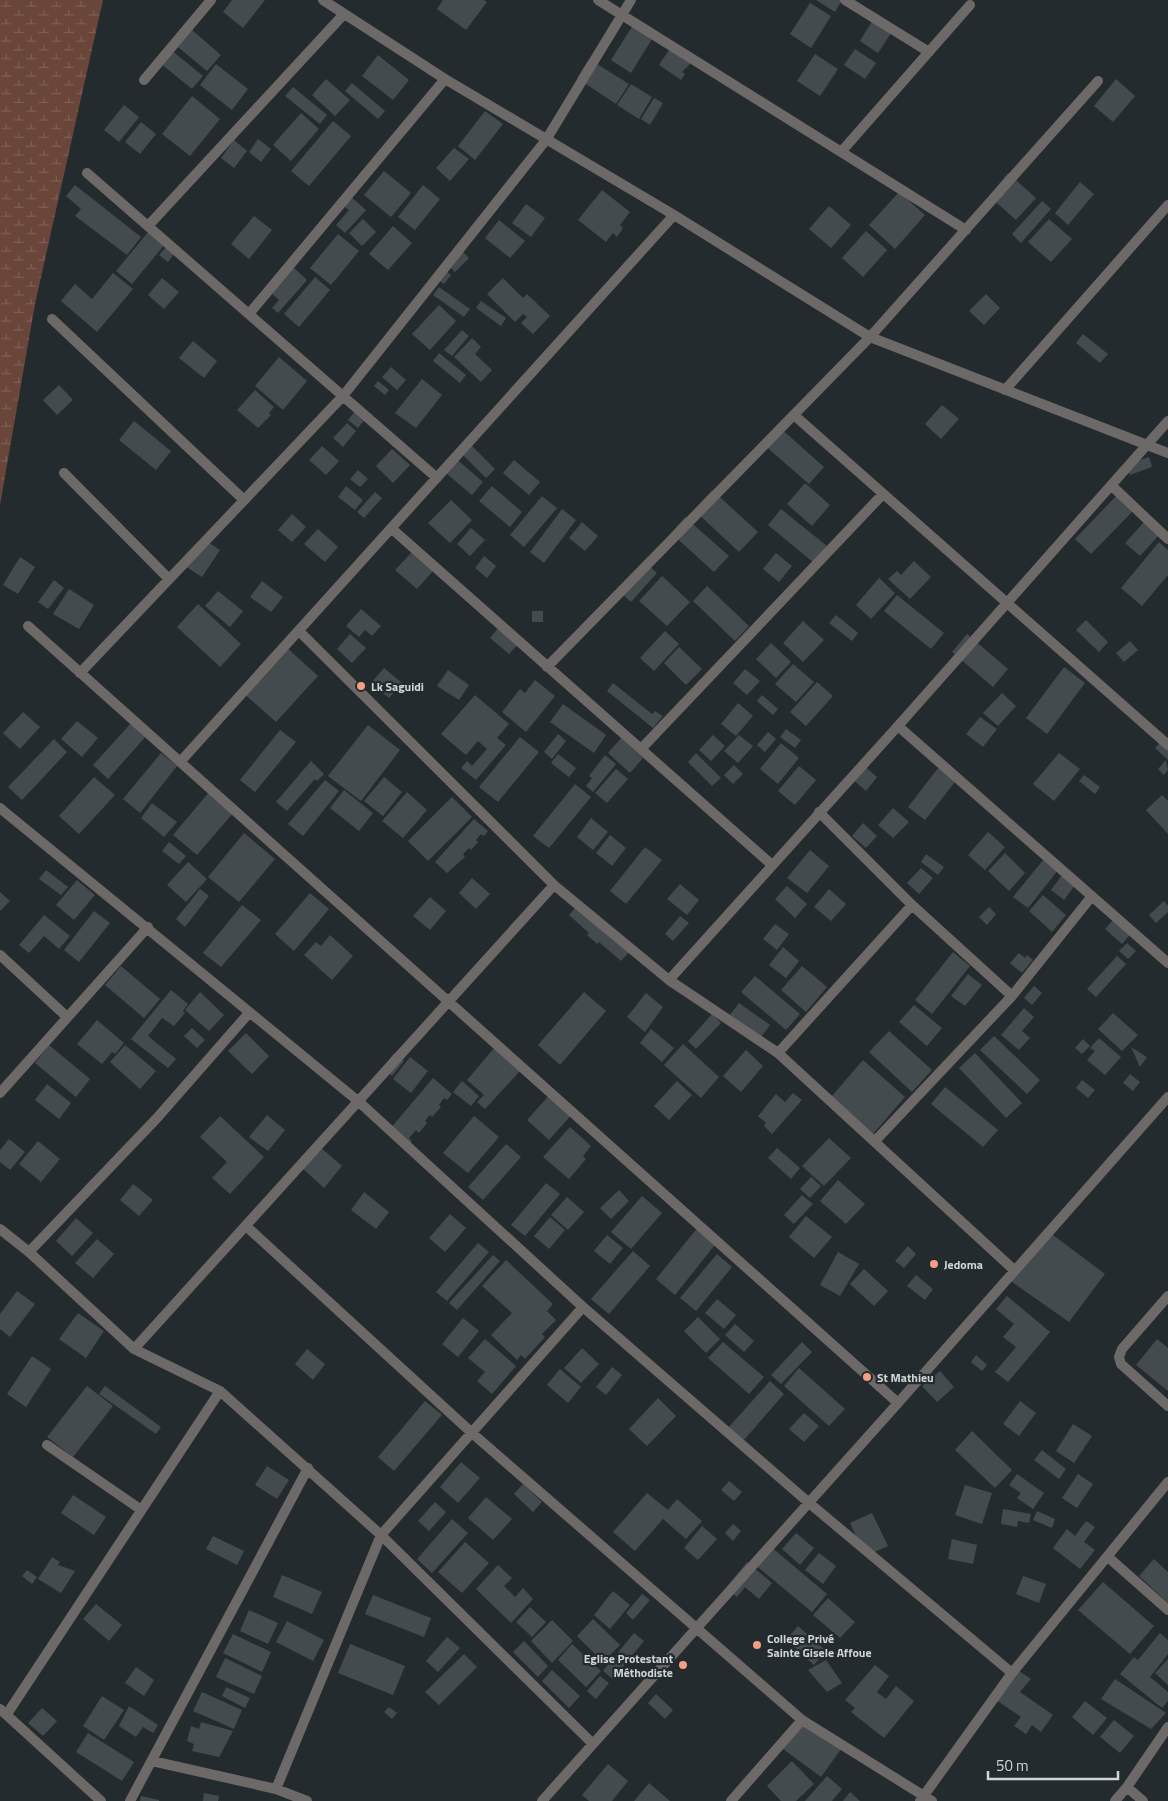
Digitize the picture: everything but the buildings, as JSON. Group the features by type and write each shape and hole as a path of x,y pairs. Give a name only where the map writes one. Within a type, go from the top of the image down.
{"street":[{"path":"144,80 211,0"},
{"path":"323,0 445,80 674,215 870,337 1168,453"},
{"path":"598,0 966,230"},
{"path":"80,673 343,396 546,140 631,0"},
{"path":"845,0 929,52"},
{"path":"841,152 970,5"},
{"path":"148,226 344,14"},
{"path":"249,314 445,80"},
{"path":"547,667 870,337 1098,81"},
{"path":"87,172 437,478"},
{"path":"1005,390 1168,206"},
{"path":"180,762 674,215"},
{"path":"52,319 244,500"},
{"path":"794,415 1168,746"},
{"path":"669,980 898,726 1168,421"},
{"path":"64,473 169,579"},
{"path":"1112,486 1168,539"},
{"path":"641,749 883,494"},
{"path":"391,528 772,865"},
{"path":"28,626 898,1403"},
{"path":"299,631 554,885 669,980 778,1053 1014,1270"},
{"path":"898,726 1168,963"},
{"path":"0,808 148,927 248,1013 358,1101 583,1307 808,1502 1012,1673"},
{"path":"819,812 912,906 1012,996"},
{"path":"134,1349 554,885"},
{"path":"875,1141 1012,996 1092,896"},
{"path":"778,1053 912,906"},
{"path":"0,1094 148,927"},
{"path":"0,956 67,1017"},
{"path":"29,1252 157,1118 248,1013"},
{"path":"542,1801 898,1403 1168,1097"},
{"path":"246,1226 472,1433 802,1720 926,1799 1012,1673 1168,1482"},
{"path":"0,1229 29,1252 134,1349 220,1391 382,1534 593,1744"},
{"path":"1168,1296 1122,1349 1119,1357 1120,1364 1168,1406"},
{"path":"276,1789 382,1534 583,1307"},
{"path":"101,1801 3,1712 220,1391"},
{"path":"47,1445 140,1509"},
{"path":"130,1801 308,1468"},
{"path":"1108,1557 1168,1610"},
{"path":"731,1801 802,1720"},
{"path":"1116,1801 1168,1726"},
{"path":"152,1761 276,1789 307,1801"},
{"path":"1127,1787 1143,1801"}],"green space":[{"path":"0,0 103,0 35,304 0,505"}],"place":[{"name":"Lk Saguidi","path":"361,686"},
{"name":"Jedoma","path":"934,1264"},
{"name":"St Mathieu","path":"867,1377"},
{"name":"College Privé Sainte Gisele Affoue","path":"757,1645"},
{"name":"Eglise Protestant Méthodiste","path":"683,1665"}]}
